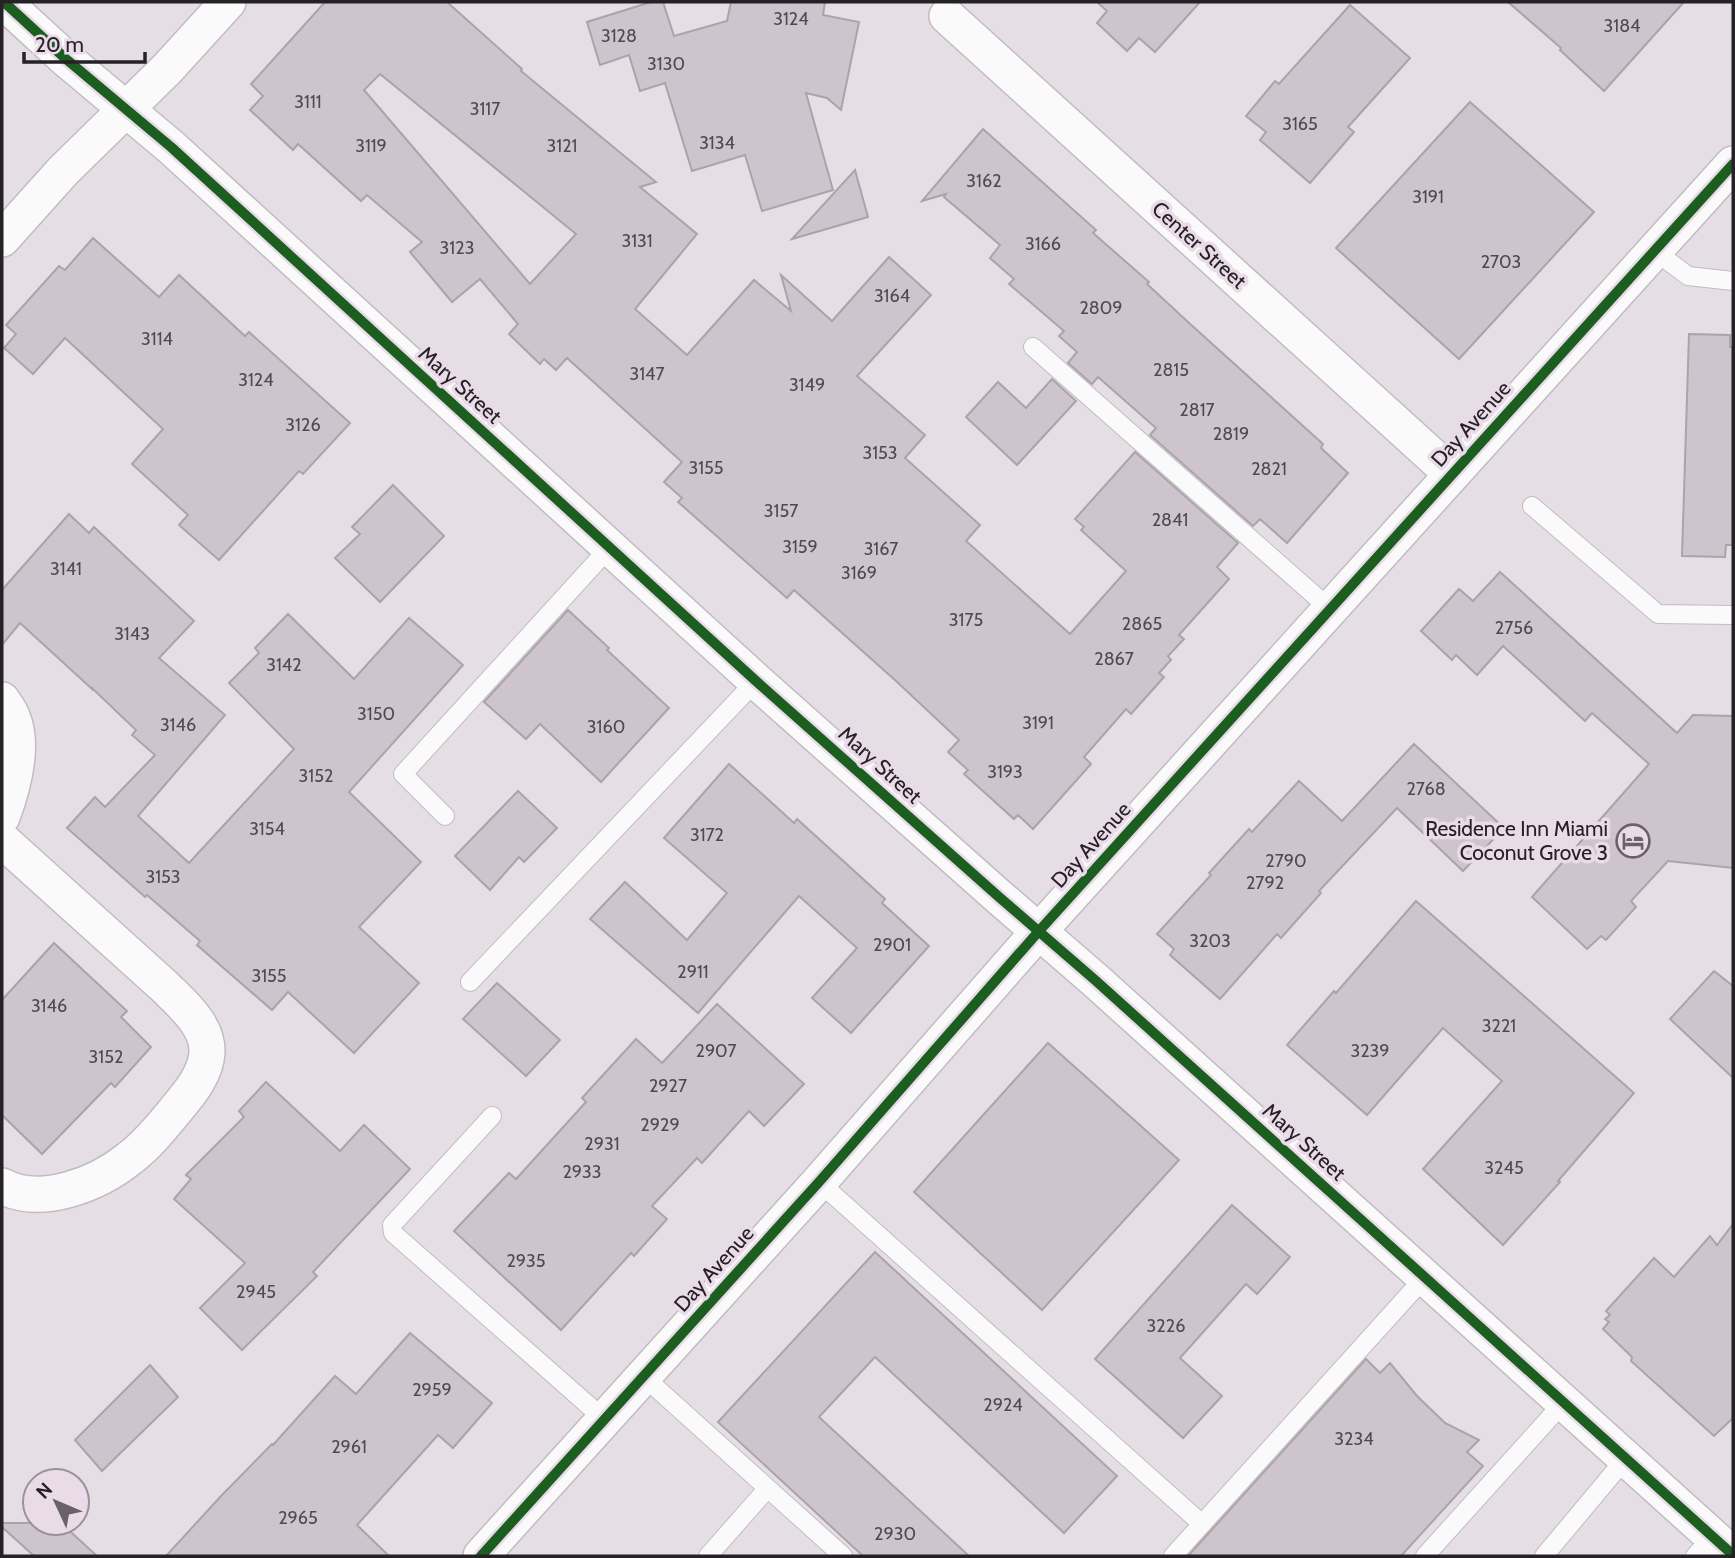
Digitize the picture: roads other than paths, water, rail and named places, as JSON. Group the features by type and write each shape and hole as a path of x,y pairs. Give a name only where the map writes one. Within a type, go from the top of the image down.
{"street":[{"name":"Mary Street","path":"4,2 171,148 756,681 1095,980 1626,1458 1714,1549"},
{"path":"2,239 63,171 167,69 228,2"},
{"name":"Center Street","path":"947,16 1452,474"},
{"name":"Day Avenue","path":"481,1556 819,1182 1039,931 1733,164"},
{"path":"2,700 13,716 18,734 14,773 2,817"},
{"path":"2,839 182,1004 197,1021 207,1051 198,1079 184,1100 148,1142 114,1169 77,1186 43,1195 26,1195 2,1186"}],"lane":[{"path":"1655,251 1688,276 1733,281"},
{"path":"1033,347 1330,609"},
{"path":"1532,506 1658,614 1733,615"},
{"path":"445,816 403,774 609,548"},
{"path":"470,982 756,681"},
{"path":"492,1116 392,1225 393,1233 604,1419"},
{"path":"819,1182 1202,1524"},
{"path":"1173,1556 1425,1277"},
{"path":"643,1376 842,1556"},
{"path":"1425,1556 1564,1402"},
{"path":"1544,1556 1626,1458"},
{"path":"708,1556 768,1489"}],"place":[{"name":"Residence Inn Miami Coconut Grove 3","path":"1633,841"}]}
